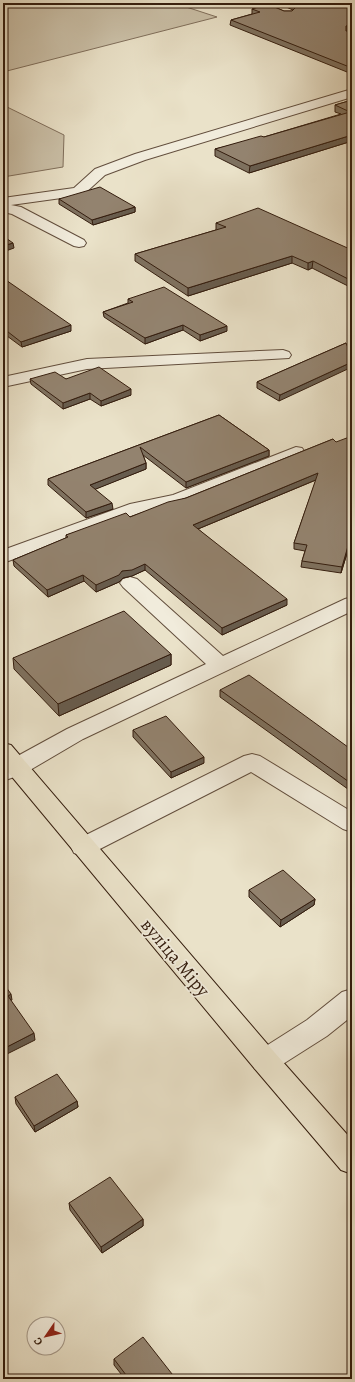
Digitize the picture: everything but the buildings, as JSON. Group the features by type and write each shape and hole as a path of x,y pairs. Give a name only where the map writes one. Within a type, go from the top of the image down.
{"main road":[{"name":"вуліца Міру","path":"8,764 83,847 352,1161"}],"street":[{"path":"3,202 78,192 100,172 140,157 352,93"},
{"path":"3,208 16,210 79,243"},
{"path":"3,382 87,364 282,355"},
{"path":"3,557 137,508 178,499 296,452"},
{"path":"130,583 220,665"},
{"path":"8,764 75,734 352,603"},
{"path":"83,847 252,762 352,823"},
{"path":"265,1061 318,1028 352,1000"}],"shaded area":[{"path":"3,3 174,3 217,17 3,72"},
{"path":"3,105 64,135 63,167 3,177"}]}
